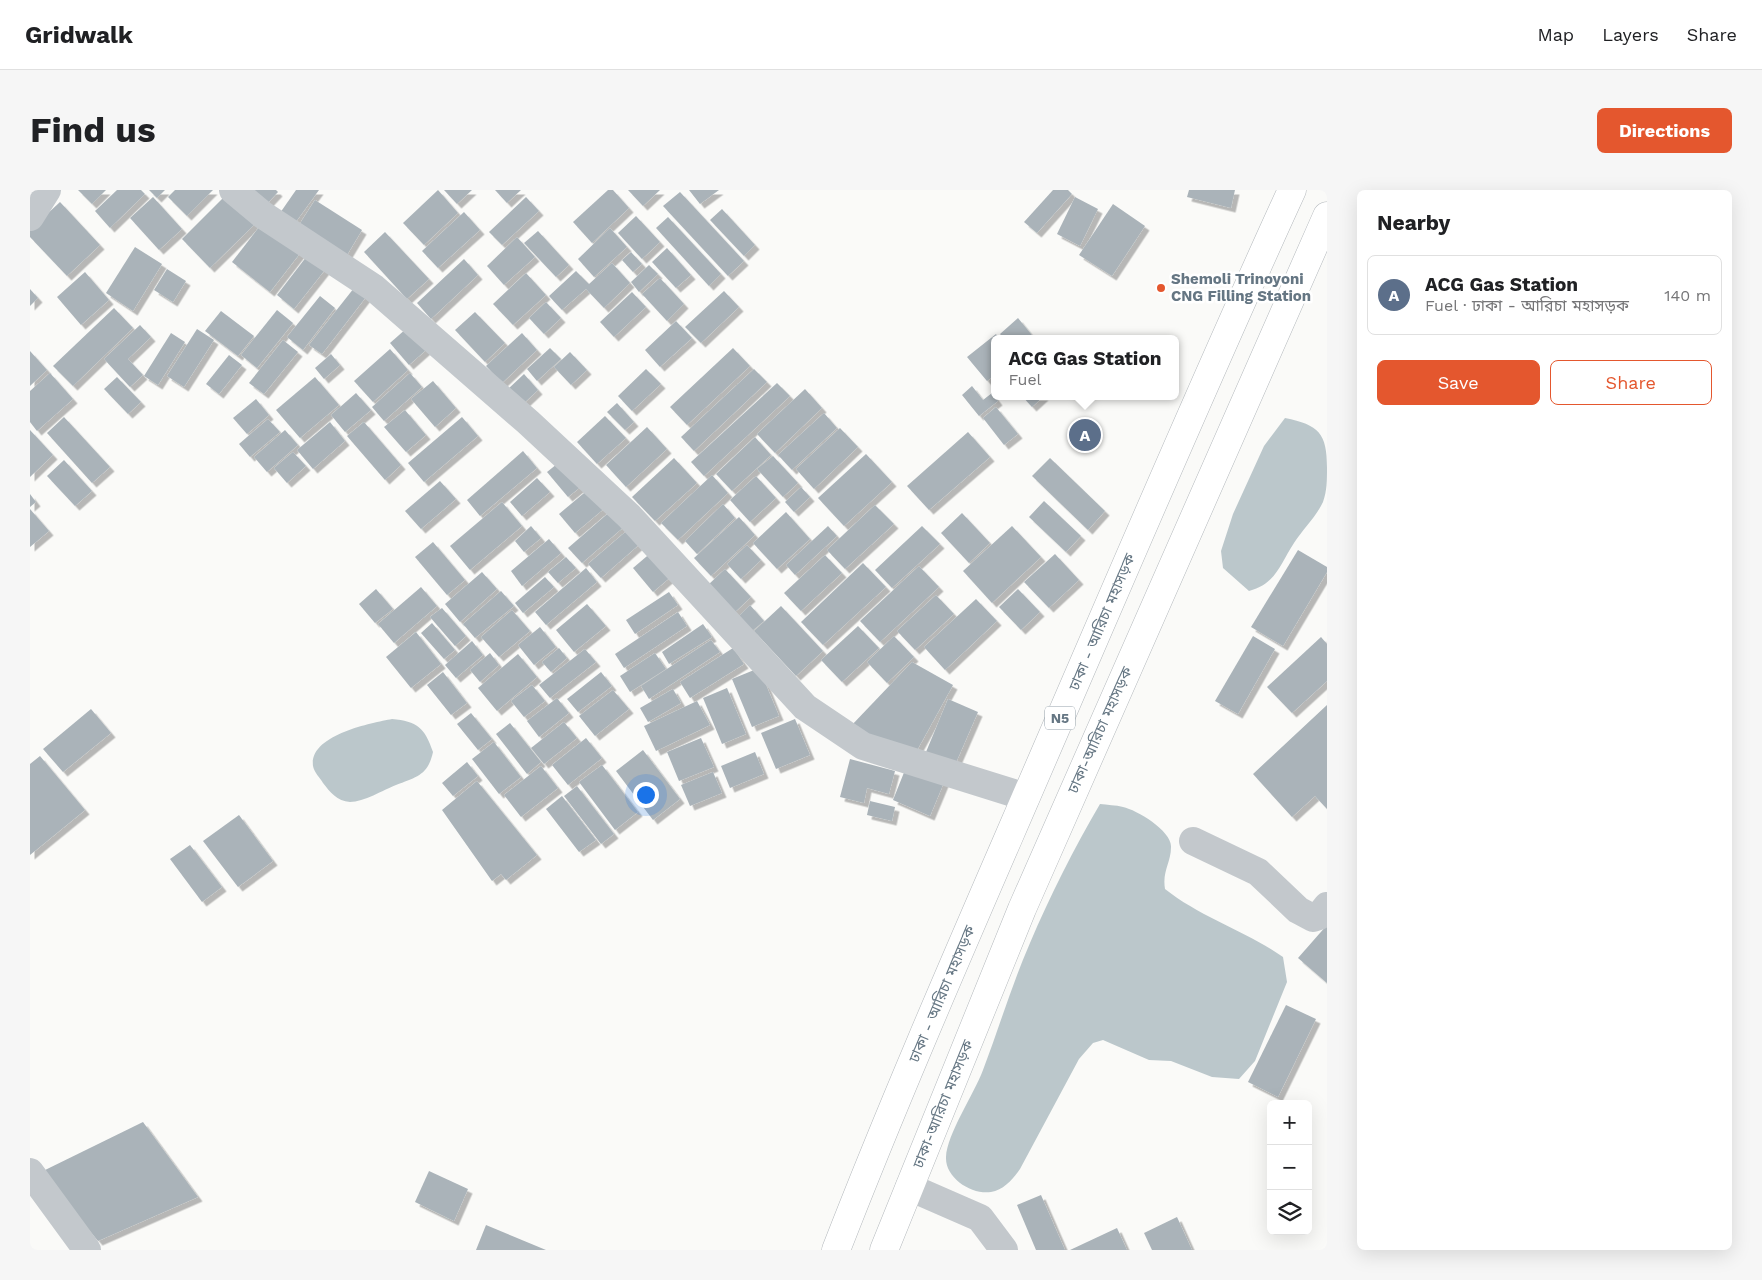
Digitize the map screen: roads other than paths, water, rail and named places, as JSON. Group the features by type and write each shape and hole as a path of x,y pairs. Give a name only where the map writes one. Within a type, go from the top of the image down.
{"highway":[{"name":"ঢাকা - আরিচা মহাসড়ক","path":"836,1250 871,1160 1026,797 1240,302 1292,190"},
{"name":"ঢাকা-আরিচা মহাসড়ক","path":"884,1250 1022,909 1327,216"}],"street":[{"path":"30,217 47,190"},
{"path":"234,190 263,215 374,288 528,422 629,516 804,707 863,746 1026,797"},
{"path":"1193,841 1258,872 1298,910 1312,918 1319,916 1327,906"},
{"path":"30,1172 87,1250"},
{"path":"909,1187 980,1218 1004,1250"}],"place":[{"name":"Shemoli Trinoyoni CNG Filling Station","path":"1161,288"},
{"name":"ACG Gas Station","path":"1085,435"}]}
